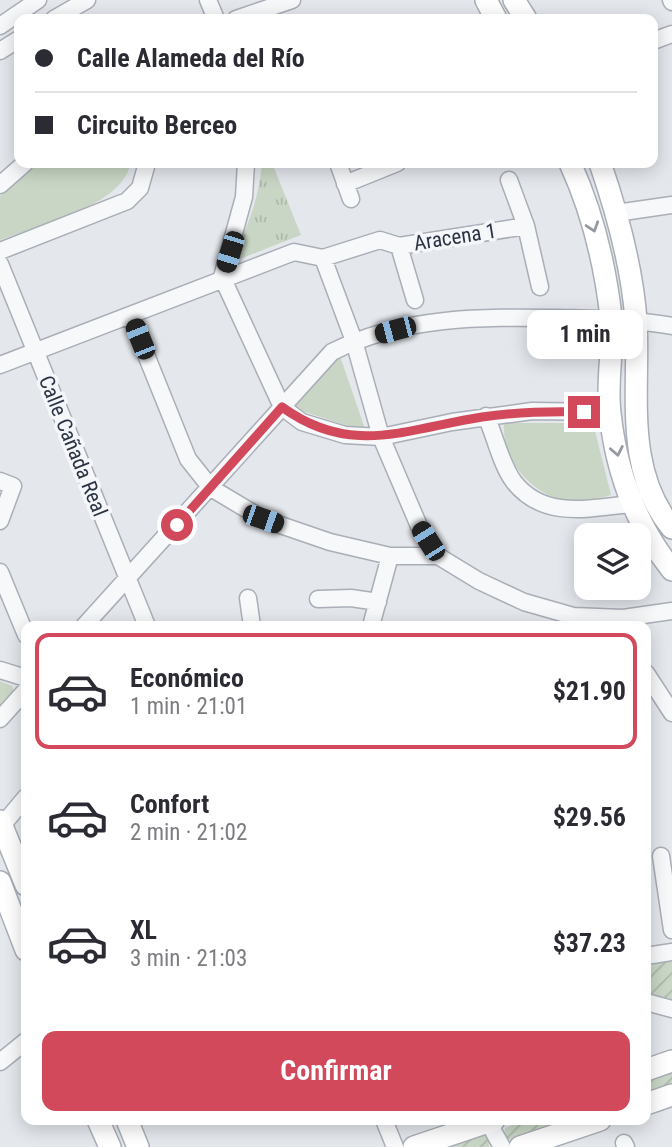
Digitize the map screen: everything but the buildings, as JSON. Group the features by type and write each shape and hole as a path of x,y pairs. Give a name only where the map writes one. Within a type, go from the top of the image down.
{"street":[{"path":"18,14 38,0"},
{"path":"63,14 87,0"},
{"path":"251,14 292,0"},
{"path":"0,185 19,168"},
{"path":"0,251 127,201 140,188 146,168"},
{"path":"246,168 244,197 222,277 282,407 302,422 334,432 381,437 486,416 532,411 610,412"},
{"path":"340,168 348,192 389,168"},
{"path":"572,168 601,251 611,319 610,412 622,476 631,504 656,550 672,570"},
{"path":"602,168 616,213 636,320 635,417 647,484 672,528"},
{"name":"Aracena 1","path":"509,180 526,226 540,287"},
{"path":"616,213 672,205"},
{"name":"Aracena 1","path":"415,300 399,246 526,226"},
{"path":"0,365 222,277 294,252 323,258 380,240 399,246"},
{"path":"323,258 354,341 381,437 419,526 438,556 479,581 524,602 573,616 616,621"},
{"name":"Calle Cañada Real","path":"0,264 145,621"},
{"path":"130,315 188,459 211,488 263,519 331,542 390,556 438,556"},
{"path":"89,621 332,352 354,341 415,325 470,316 636,320 672,326"},
{"path":"486,416 513,481 548,507 566,510 631,504"},
{"path":"0,481 13,486 0,521"},
{"path":"372,621 390,556"},
{"path":"0,572 21,623"},
{"path":"248,598 252,621"},
{"path":"318,599 351,598 378,602"},
{"path":"629,621 672,611"},
{"path":"0,670 21,676"},
{"path":"651,681 672,713"},
{"path":"0,719 21,696"},
{"path":"21,803 1,825 21,873"},
{"path":"661,856 672,930"},
{"path":"0,882 21,937"},
{"path":"651,955 672,952"},
{"path":"651,1003 672,1009"},
{"path":"0,1062 21,1045"},
{"path":"651,1068 672,1061"},
{"path":"651,1102 672,1095"},
{"path":"100,1125 110,1147"},
{"path":"129,1125 138,1147"},
{"path":"386,1125 396,1147"},
{"path":"414,1147 478,1125"},
{"path":"492,1125 502,1147"},
{"path":"520,1147 585,1125"}],"green space":[{"path":"31,168 128,168 125,178 113,191 96,202 55,221 0,240 0,196"},
{"path":"261,168 274,168 301,235 237,260 232,258 252,212"},
{"path":"333,355 340,356 366,432 287,406"},
{"path":"504,423 593,423 611,495 573,503 545,493 533,485 514,464 508,451"},
{"path":"0,681 12,686 14,691 0,709"},
{"path":"672,960 672,1002 651,996 651,963"},
{"path":"672,1070 672,1088 651,1094 651,1077"},
{"path":"512,1125 559,1125 507,1140 504,1136 505,1128"},
{"path":"481,1133 489,1139 489,1147 439,1147"}],"route":[{"path":"177,525 282,407 302,422 345,435 381,437 486,416 532,411 584,412"}]}
